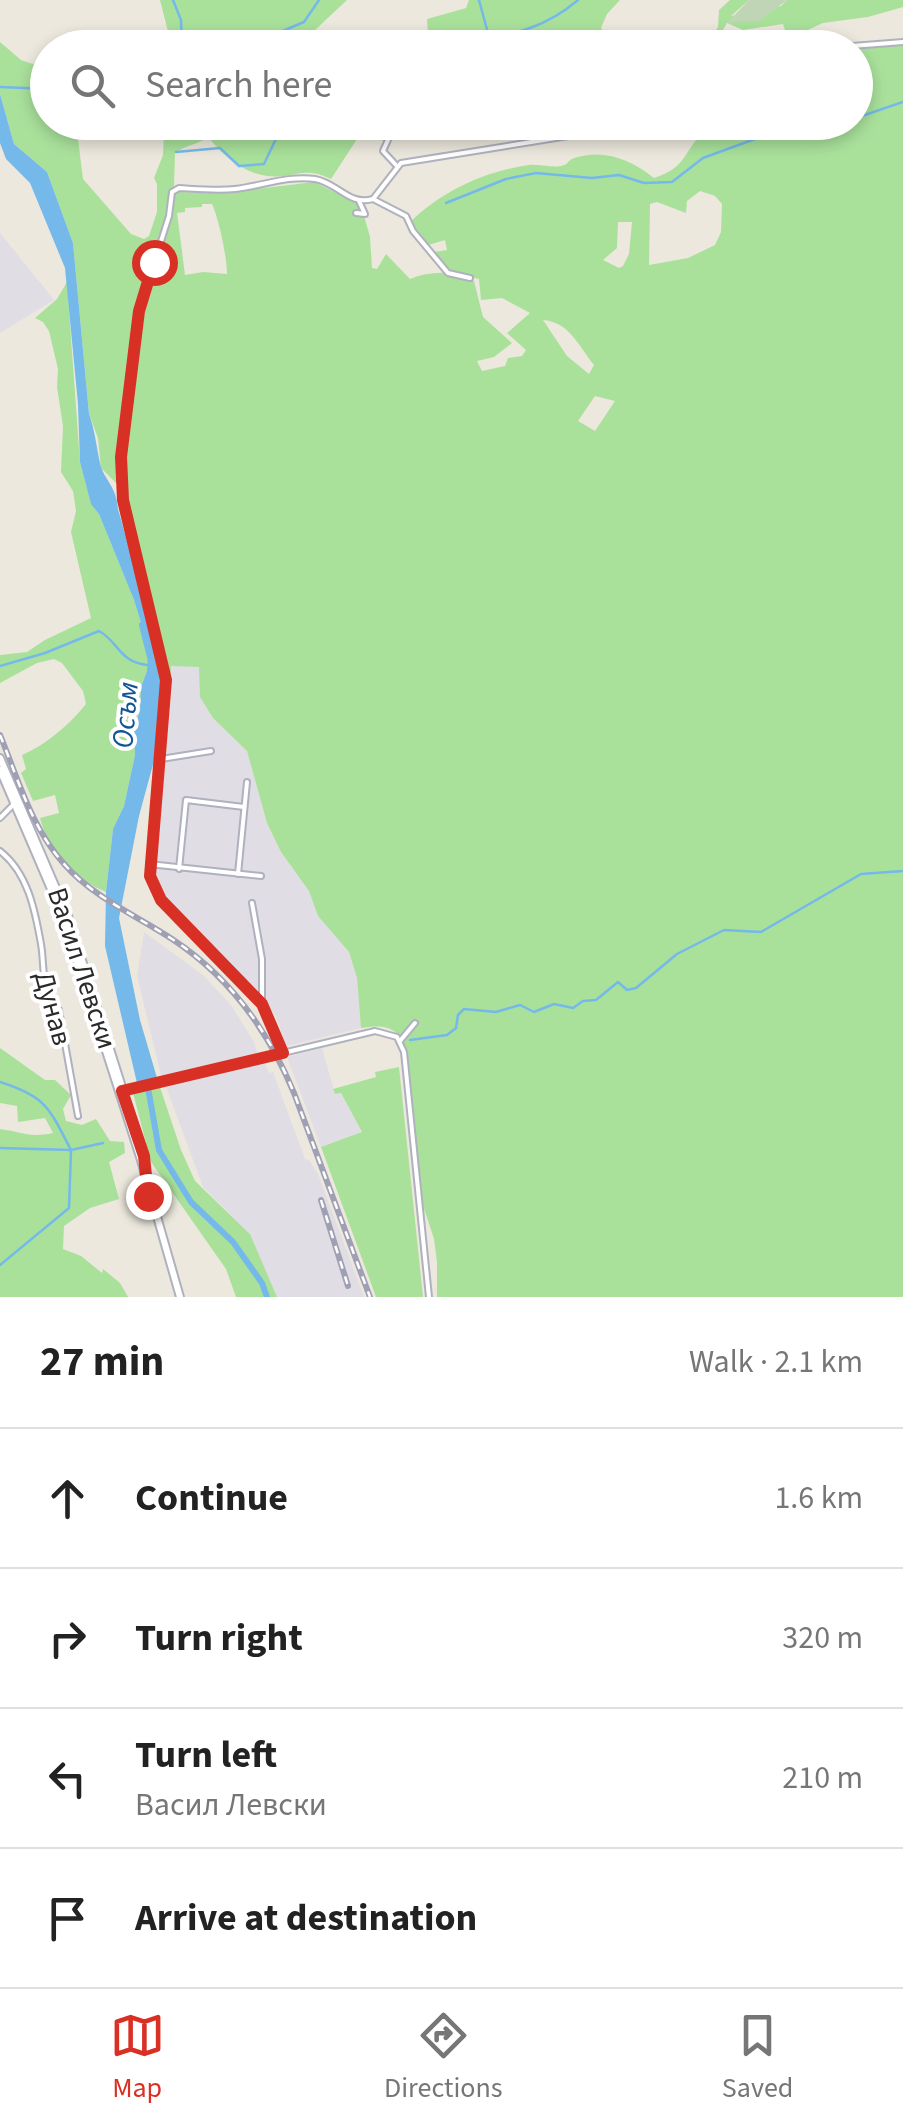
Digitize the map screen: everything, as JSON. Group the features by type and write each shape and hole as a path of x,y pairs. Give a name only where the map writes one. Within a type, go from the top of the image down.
{"main road":[{"path":"0,758 17,802"},
{"path":"0,770 17,802"},
{"name":"Васил Левски","path":"17,802 63,917 144,1156 148,1196 180,1297"}],"street":[{"path":"873,44 903,42"},
{"path":"388,140 383,151 396,165"},
{"path":"373,199 396,165 540,140"},
{"path":"283,1053 262,1004 154,890 149,864 166,680 123,500 121,457 139,311 169,216 172,192 179,188 233,189 312,179 326,182 359,202 365,214 356,214"},
{"path":"359,202 373,199 406,216 413,231 448,273 470,278"},
{"path":"161,759 210,751"},
{"path":"238,874 247,782"},
{"path":"179,868 186,800 244,806"},
{"path":"0,818 17,802"},
{"name":"Дунав","path":"0,851 18,867 28,893 50,1003 59,1010 78,1116"},
{"path":"149,864 261,876"},
{"path":"252,903 262,959 262,1004"},
{"path":"400,1041 416,1023"},
{"path":"120,1092 374,1031 391,1033 404,1052 429,1297"}],"shaded area":[{"path":"0,233 54,300 0,333"},
{"path":"171,666 199,667 234,737 247,751 267,823 281,852 309,891 318,916 349,952 357,978 361,1028 286,1046 276,1016 262,997 158,891 154,866"},
{"path":"144,932 203,975 231,1005 254,1042 258,1056 162,1079 137,976"},
{"path":"322,1048 335,1094 341,1093 362,1133 321,1147 287,1057"},
{"path":"264,1061 269,1073 273,1072 305,1159 318,1174 364,1297 275,1297 250,1234 203,1187 165,1084 184,1079 190,1082 196,1077"}],"green space":[{"path":"160,0 347,0 315,30 168,30"},
{"path":"469,0 620,0 607,14 602,30 428,30 427,19 466,8"},
{"path":"730,0 749,0 731,16 781,6 787,0 903,0 903,7 823,23 808,30 785,30 783,24 743,30 727,23 723,30 716,30 719,10"},
{"path":"749,0 787,0 759,21 727,23"},
{"path":"0,42 30,63 30,140 78,140 83,179 131,234 144,239 149,236 157,212 154,178 163,155 164,140 202,140 175,153 174,186 169,192 162,237 139,312 120,460 121,488 101,468 98,438 89,414 73,243 47,172 14,144 0,94"},
{"path":"903,45 903,1297 437,1297 434,1239 419,1193 401,1038 388,1028 361,1028 357,978 349,952 318,916 309,891 281,852 267,823 247,751 213,718 200,697 199,667 171,666 171,673 167,671 126,507 124,462 140,321 169,225 173,195 314,182 361,205 370,237 372,268 377,269 386,254 410,279 442,273 474,281 483,317 512,343 494,357 477,361 482,371 505,366 508,358 522,356 526,350 507,333 530,313 502,298 481,300 479,279 453,273 434,252 447,250 445,240 425,246 410,222 450,192 480,177 513,168 561,166 574,158 596,154 617,158 654,178 685,157 696,140 873,140 873,48","holes":["700,191 715,196 722,204 721,232 715,245 688,258 649,265 650,204 657,202 686,213 687,201","212,204 215,211 227,274 185,275 177,213","618,222 632,222 629,254 619,268 603,260 617,248","543,320 560,325 594,365 589,374 567,356","595,396 615,401 595,431 578,421"]},
{"path":"211,140 356,140 331,179 313,173 259,174"},
{"path":"67,282 80,462 91,503 134,600 148,646 147,671 134,728 135,755 124,806 113,829 106,892 84,880 56,852 40,818 59,813 55,795 33,801 21,773 26,769 22,755 57,733 86,704 83,691 62,663 54,659 37,663 0,683 0,655 27,652 91,618 71,532 76,511 73,491 61,472 63,426 58,369 49,331 35,318 57,299"},
{"path":"0,1048 45,1080 55,1080 71,1095 63,1109 66,1121 82,1125 96,1119 110,1141 124,1142 125,1153 109,1162 119,1199 90,1208 64,1226 63,1249 81,1256 102,1273 103,1269 120,1283 128,1297 0,1297 0,1129 31,1135 53,1133 45,1118 18,1122 17,1106 0,1103"},
{"path":"399,1067 423,1297 376,1297 321,1147 362,1132 341,1093 335,1094 333,1089"},
{"path":"160,1087 195,1181 250,1234 277,1297 236,1297 226,1269 151,1162 133,1093"}],"water":[{"path":"0,94 14,144 47,172 73,243 89,414 100,463 115,494 164,674 161,735 139,816 119,918 140,1020 157,1078 137,1083 105,946 106,892 113,829 124,806 135,755 134,728 147,671 148,646 134,600 99,514 91,504 80,462 65,268 30,183 6,159 0,143"}],"waterway":[{"path":"173,0 181,30"},
{"path":"285,30 304,22 319,0"},
{"path":"479,0 487,30"},
{"path":"524,30 547,21 578,0"},
{"path":"0,87 30,88"},
{"path":"873,112 903,102"},
{"path":"176,152 220,148 239,166 264,164 275,140"},
{"path":"446,203 506,179 536,173 592,178 619,175 644,183 672,182 703,158 752,140"},
{"name":"Осъм","path":"142,625 150,657"},
{"path":"0,666 99,631 130,660 147,665"},
{"path":"410,1040 447,1035 456,1028 458,1015 464,1009 496,1012 520,1005 534,1012 554,1004 573,1008 583,1001 596,1000 618,982 627,990 636,988 677,954 724,930 761,932 861,874 903,871"},
{"path":"0,1082 28,1093 45,1106 71,1150 0,1148"},
{"name":"Осъм","path":"147,1082 159,1150 191,1202 233,1242 262,1283 267,1297"},
{"path":"0,1265 69,1208 71,1150 103,1143"}],"railway":[{"path":"0,735 35,820 65,865 102,896 193,954 229,988 259,1027 294,1093 370,1297"},
{"path":"321,1200 348,1286"}],"route":[{"path":"148,1196 144,1156 122,1091 283,1053 262,1004 161,900 150,876 167,692 123,500 121,457 139,311 154,262"}]}
